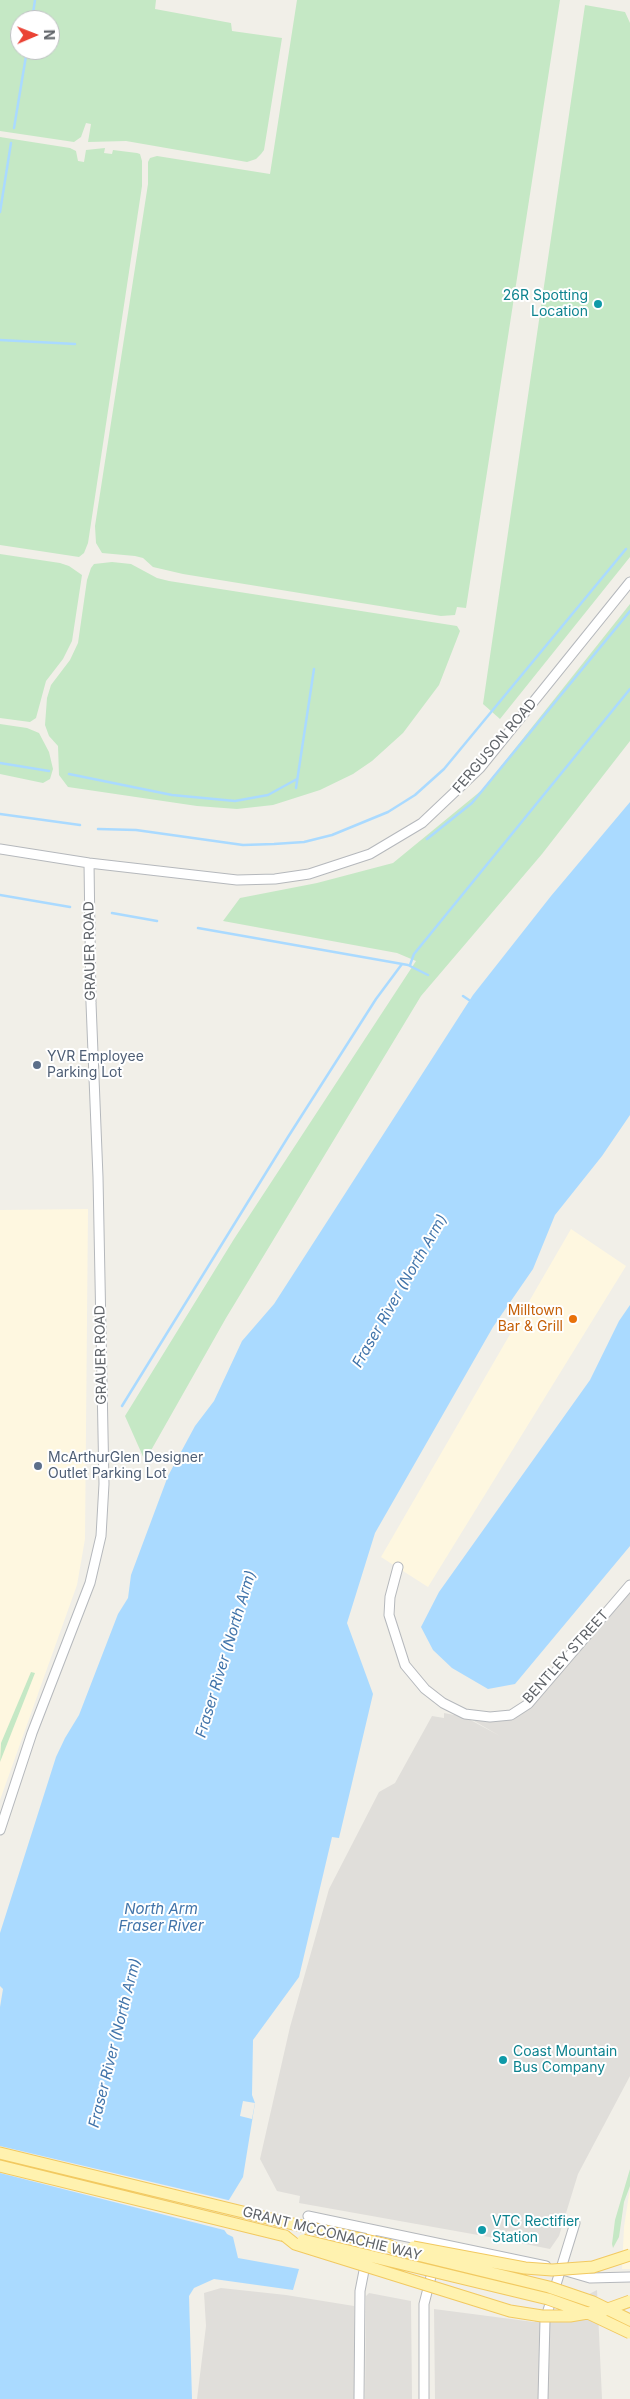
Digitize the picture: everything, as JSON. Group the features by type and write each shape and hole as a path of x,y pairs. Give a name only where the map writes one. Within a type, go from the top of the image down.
{"main road":[{"name":"GRANT MCCONACHIE WAY","path":"0,2153 284,2222 388,2245 397,2250 549,2287 593,2302 630,2320"},
{"name":"GRANT MCCONACHIE WAY","path":"0,2166 548,2299 590,2314 630,2333"},
{"path":"285,2236 295,2244 510,2311 542,2316 570,2316 605,2310 630,2301"},
{"path":"388,2245 398,2244 525,2268 552,2270 593,2266 630,2255"}],"street":[{"name":"FERGUSON ROAD","path":"0,849 89,863 215,879 258,880 309,874 370,854 422,823 480,768 630,582"},
{"name":"GRAUER ROAD","path":"0,1830 32,1733 90,1583 101,1536 104,1484 89,863"},
{"name":"BENTLEY STREET","path":"398,1567 390,1597 390,1615 405,1665 433,1697 465,1714 490,1717 511,1715 528,1704 630,1585"},
{"path":"308,2216 560,2269 590,2278 630,2277"},
{"path":"543,2399 543,2330 575,2223"},
{"path":"359,2399 360,2291 372,2230"},
{"path":"424,2399 424,2304 439,2243"}],"shaded area":[{"name":"McArthurGlen Designer Outlet Parking Lot","path":"88,1209 85,1539 77,1585 0,1800 0,1210"},
{"path":"571,1229 626,1266 428,1587 381,1557"},
{"path":"630,1591 630,2076 578,2174 559,2236 550,2249 520,2243 517,2232 507,2231 506,2240 299,2203 300,2196 277,2191 260,2159 290,2027 329,1889 379,1792 395,1783 432,1716 444,1718 444,1713 465,1717 500,1736 469,1718 493,1721 510,1720 528,1710"},
{"path":"630,2188 630,2269 622,2269 624,2227"},
{"path":"221,2288 286,2295 354,2306 354,2399 197,2399 206,2326 204,2293"},
{"path":"597,2290 602,2399 435,2399 434,2309 534,2322"},
{"path":"369,2293 411,2301 412,2399 365,2399 366,2296"}],"green space":[{"path":"0,0 156,0 155,9 231,23 232,31 282,38 264,150 256,159 247,162 126,141 88,142 91,124 86,123 81,137 74,142 0,131"},
{"path":"297,0 560,0 466,608 457,607 455,615 441,616 183,574 153,567 143,558 102,553 96,543 95,526 148,184 148,162 150,158 157,156 270,174"},
{"path":"585,5 625,12 630,23 630,557 500,719 483,704"},
{"path":"0,137 70,148 76,151 78,161 84,162 86,150 105,148 104,153 112,154 113,150 140,154 142,161 142,186 88,543 84,553 79,557 0,545"},
{"path":"0,554 60,563 69,566 82,575 72,641 63,659 46,681 36,718 30,722 0,718"},
{"path":"112,562 131,564 157,578 169,581 457,626 460,631 439,685 403,733 372,761 353,774 320,790 273,805 237,809 197,806 68,787 59,775 58,746 49,736 45,725 47,698 51,685 70,660 78,643 87,580 91,568 94,564"},
{"path":"630,604 630,741 542,854 421,996 226,1318 145,1461 125,1416 234,1239 416,961 397,953 223,921 240,898 317,883 393,863 482,790"},
{"path":"0,724 27,728 39,733 49,752 53,769 50,779 43,783 0,774"},
{"path":"31,1672 35,1673 0,1762 1,1743"},
{"path":"630,2169 630,2186 624,2202 619,2237 613,2248 615,2220"}],"water":[{"name":"North Arm Fraser River","path":"630,802 630,1115 602,1156 555,1215 533,1269 493,1327 375,1533 347,1623 373,1694 339,1838 332,1837 299,1977 253,2040 252,2095 255,2103 243,2177 221,2213 223,2228 227,2234 233,2237 238,2258 299,2269 293,2290 214,2279 194,2288 189,2296 192,2399 0,2399 0,2007 3,1989 0,1986 0,1933 56,1757 79,1715 118,1614 128,1598 131,1575 168,1476 195,1426 214,1401 242,1341 274,1304 473,995 551,896"},
{"path":"630,1305 630,1546 515,1684 488,1689 452,1668 433,1650 421,1627 439,1592 590,1380 619,1321"}],"pier":[{"path":"243,2101 255,2103 252,2119 240,2116"},
{"path":"0,2146 232,2201 224,2214 228,2231 0,2173"}],"waterway":[{"path":"34,10 35,0"},
{"path":"14,128 25,60"},
{"path":"0,212 11,143"},
{"path":"0,340 75,344"},
{"path":"98,829 136,830 243,845 274,844 304,842 332,835 388,812 415,795 444,769 626,549"},
{"path":"427,839 472,803 630,611"},
{"path":"296,788 314,669"},
{"path":"410,965 414,954 630,689"},
{"path":"0,763 49,771"},
{"path":"69,774 172,795 235,801 268,795 297,779"},
{"path":"0,814 80,825"},
{"path":"0,895 70,907"},
{"path":"112,913 157,921"},
{"path":"198,928 408,965 428,975"},
{"path":"122,1406 288,1137 376,999 402,964"},
{"path":"463,996 469,1000"}],"place":[{"name":"26R Spotting Location","path":"598,304"},
{"name":"YVR Employee Parking Lot","path":"37,1065"},
{"name":"Milltown Bar & Grill","path":"573,1319"},
{"name":"McArthurGlen Designer Outlet Parking Lot","path":"38,1466"},
{"name":"Coast Mountain Bus Company","path":"503,2060"},
{"name":"VTC Rectifier Station","path":"482,2230"}],"water label":[{"name":"Fraser River (North Arm)","path":"400,1291"},
{"name":"Fraser River (North Arm)","path":"226,1654"},
{"name":"Fraser River (North Arm)","path":"115,2043"}]}
